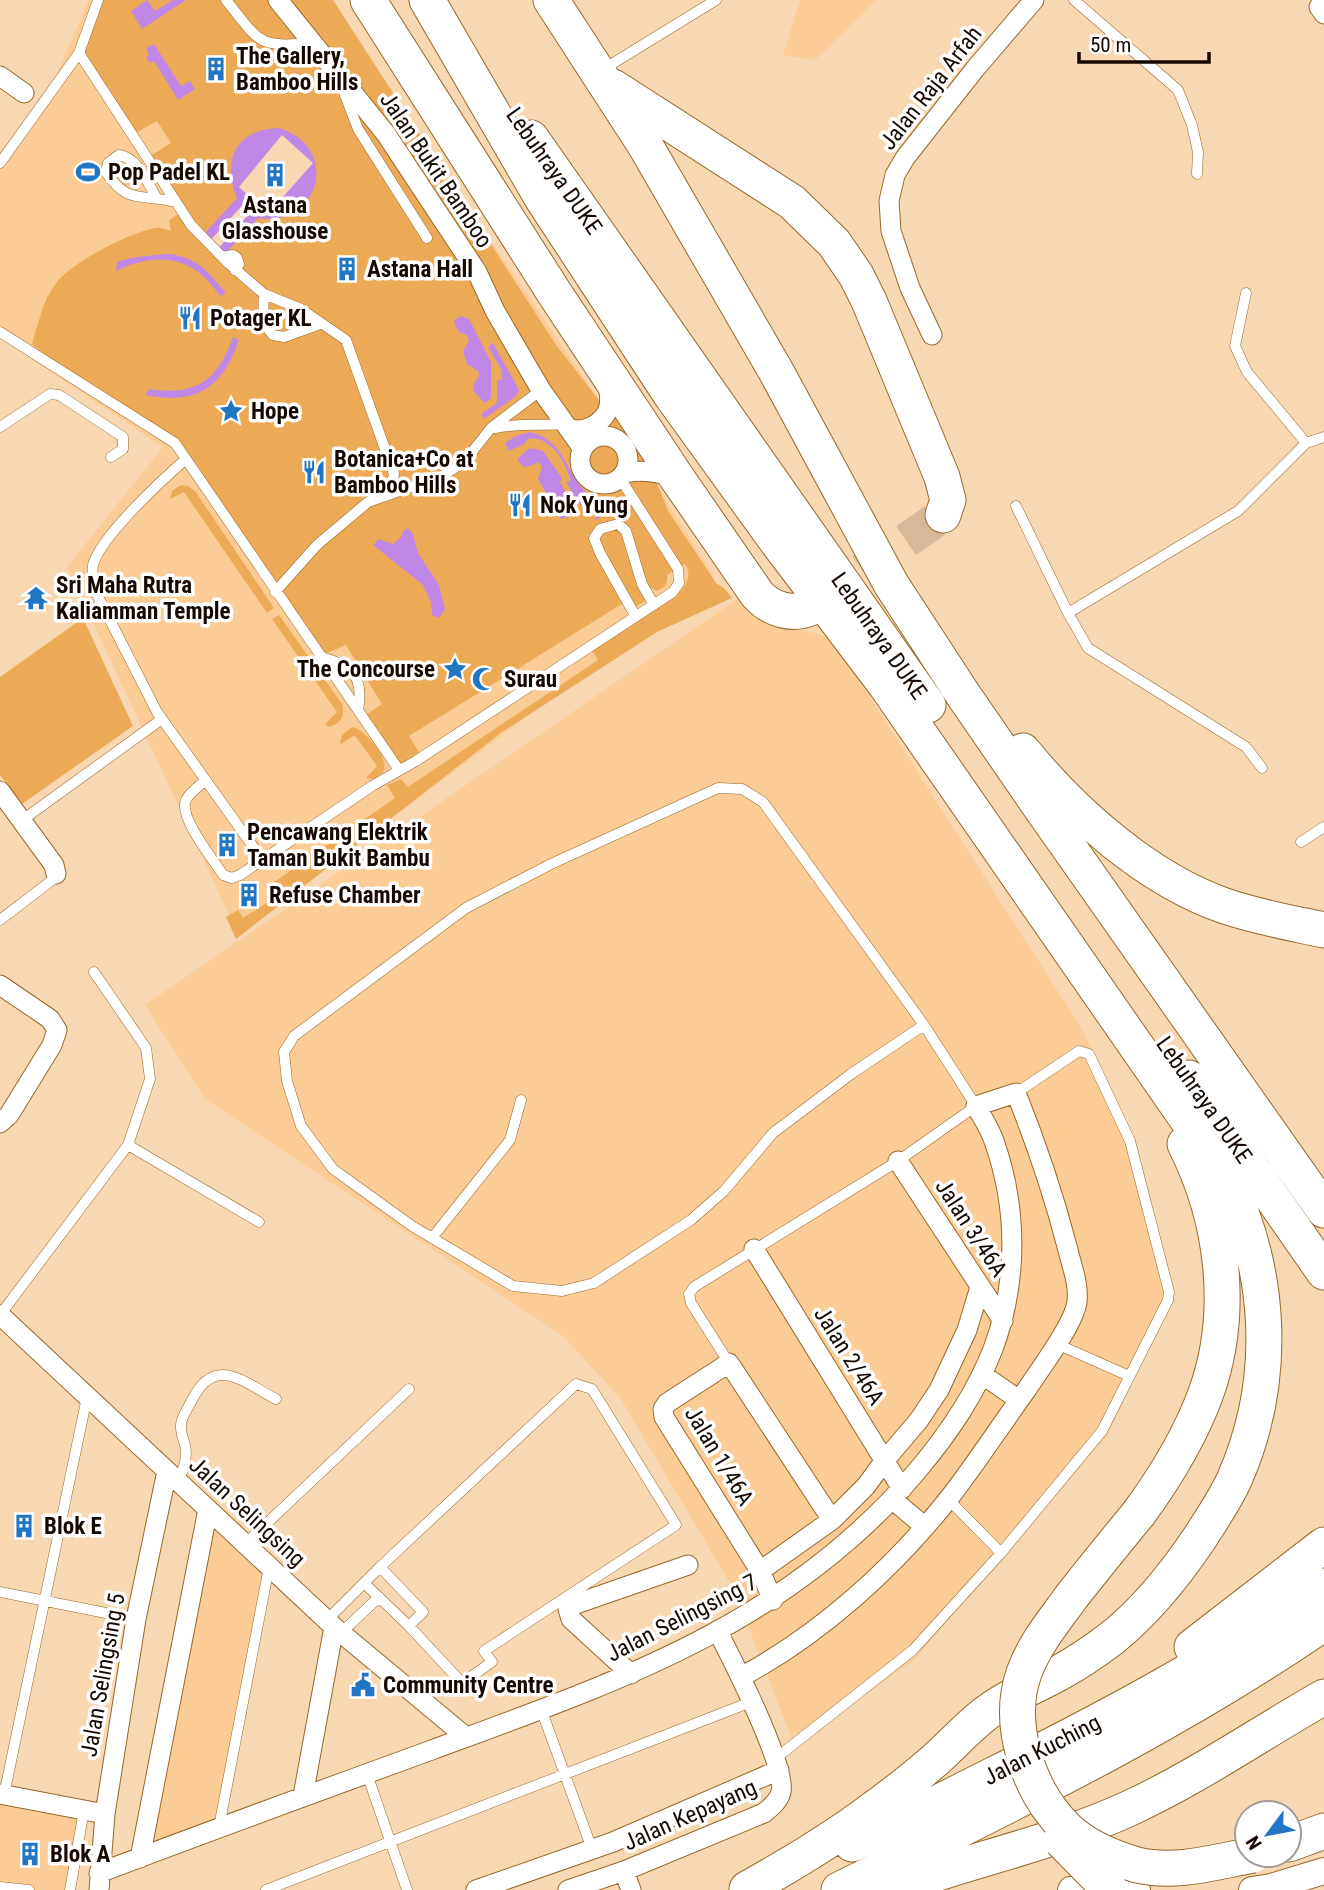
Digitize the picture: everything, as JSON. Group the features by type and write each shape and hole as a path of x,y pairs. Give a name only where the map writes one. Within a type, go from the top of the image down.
{"highway":[{"path":"368,0 555,294 677,478 764,602 788,611 802,612 810,608"},
{"path":"427,0 542,198 671,395 884,684 1221,1168 1246,1223 1261,1283 1265,1322 1262,1373 1245,1454 1213,1517 1172,1579 1141,1613 1082,1660 1016,1694 984,1715 874,1809 820,1847 746,1890"},
{"name":"Lebuhraya DUKE","path":"435,0 1324,1272"},
{"name":"Lebuhraya DUKE","path":"551,0 645,145 777,373 891,584 1038,805 1324,1210"},
{"path":"602,77 792,202 834,243 856,275 869,301 942,477 948,500 943,515"},
{"path":"419,79 596,305 671,395"},
{"path":"891,584 1028,757 1073,804 1120,847 1173,882 1223,906 1271,920 1324,930"},
{"path":"884,684 992,857 1176,1128 1201,1179 1216,1233 1222,1279 1217,1356 1191,1429 1160,1485 1034,1650 1018,1696 1018,1736 1024,1774 1034,1802 1064,1844 1110,1890"},
{"path":"949,776 1176,1060"},
{"path":"1090,1727 1324,1545"},
{"name":"Jalan Kuching","path":"746,1890 872,1835 1090,1727 1192,1671 1324,1586"},
{"name":"Jalan Kuching","path":"839,1890 1111,1751 1284,1651 1324,1623"},
{"path":"888,1890 931,1874 1049,1840 1130,1808 1208,1766 1324,1697"},
{"path":"1018,1736 1036,1783 1050,1808 1067,1829 1091,1846 1139,1865 1158,1867 1182,1868 1233,1859"},
{"path":"1303,1838 1324,1830"}],"street":[{"name":"Jalan Bukit Bamboo","path":"278,0 386,134 477,272 495,311 541,390 567,427 589,444"},
{"name":"Jalan Raja Arfah","path":"932,335 910,288 891,231 889,201 895,175 905,158 968,78 1034,0"},
{"path":"0,76 24,93"},
{"path":"589,444 610,437 623,446 628,459 622,475 614,482 600,484 587,477 580,463 589,444 605,422 609,408 605,368"},
{"path":"567,427 585,430 602,418 609,408"},
{"path":"622,475 649,471 677,478"},
{"path":"0,791 54,866 56,874"},
{"path":"0,985 50,1018 57,1030 52,1045 9,1115 0,1123"},
{"path":"741,1677 812,1631 845,1605 897,1556 948,1499 1019,1400 1057,1344 1076,1305 1077,1286 1056,1202 1016,1093 976,1106"},
{"name":"Jalan Selingsing 7","path":"99,1882 140,1858 631,1674 718,1632 773,1600 835,1554 897,1494 954,1425 983,1375 1003,1321 1014,1250 1010,1214 1004,1175 994,1139 976,1106"},
{"name":"Jalan 3/46A","path":"898,1161 1003,1321"},
{"name":"Jalan 2/46A","path":"754,1249 884,1460 897,1494 924,1526"},
{"path":"760,1571 832,1520 866,1486 884,1460 919,1420 939,1390 967,1330 980,1287"},
{"name":"Jalan Selingsing","path":"0,1316 334,1627 466,1737"},
{"path":"729,1363 832,1520"},
{"name":"Jalan 1/46A","path":"729,1363 667,1403 663,1409 664,1417 760,1571 773,1600"},
{"path":"983,1375 1019,1400"},
{"name":"Jalan Selingsing 5","path":"99,1882 105,1814 136,1619 173,1476"},
{"path":"140,1858 208,1509"},
{"path":"631,1674 571,1619 568,1609 570,1606 688,1565"},
{"path":"303,1796 334,1627"},
{"name":"Jalan Kepayang","path":"568,1890 608,1884 624,1871 764,1813 781,1793 777,1764 741,1677 718,1632"},
{"path":"476,1890 592,1849 777,1764"},
{"path":"2,1794 105,1814"},
{"path":"592,1849 608,1884"},
{"path":"624,1871 631,1890"},
{"path":"1252,1890 1324,1871"},
{"path":"1071,1890 1112,1885 1137,1890"}],"lane":[{"path":"0,163 79,53 98,0"},
{"path":"226,0 260,41 282,46 313,43"},
{"path":"602,77 716,0"},
{"path":"1074,0 1144,63 1178,89 1192,125 1198,152 1197,174"},
{"path":"79,53 199,235 264,294 301,309 342,336 348,344 394,474 391,489 386,496"},
{"path":"334,67 358,130 427,239"},
{"path":"156,197 134,161 127,156 119,155 108,163 106,172 116,187 135,198 156,197 176,202"},
{"path":"1246,293 1235,346 1247,372 1306,443"},
{"path":"264,294 266,324 274,335 284,337 320,324"},
{"path":"0,332 175,443 399,770"},
{"path":"275,592 317,545 368,502 442,476 464,462 491,428 541,390"},
{"path":"0,427 50,394 59,395 123,437 123,449 111,457"},
{"path":"491,428 515,423 567,427"},
{"path":"1068,613 1238,511 1306,443 1324,437"},
{"path":"186,459 153,487 101,548 93,566 93,587 162,719 262,859"},
{"path":"394,474 414,487"},
{"path":"206,780 186,800 184,812 223,874 232,878 673,592 679,583 678,569 622,475"},
{"path":"1016,506 1088,648 1246,747 1262,768"},
{"path":"636,617 600,553 594,538 600,529 618,524 626,531 642,584 654,605"},
{"path":"321,657 341,664 357,678 361,693 358,710"},
{"path":"21,821 162,719"},
{"path":"729,1363 691,1303 689,1294 694,1287 898,1161 976,1106 924,1025 763,802 742,789 718,788 551,864 466,908 294,1036 284,1052 287,1081 301,1126 333,1169 432,1238 513,1286 562,1291 594,1283 691,1220 724,1191 773,1133 851,1074 924,1025"},
{"path":"1301,842 1324,827"},
{"path":"0,919 51,881 56,874"},
{"path":"0,1316 128,1145 150,1079 146,1048 94,972"},
{"path":"777,1764 914,1650 1001,1553 1102,1432 1170,1296 1130,1141 1093,1060 1084,1051 1016,1093"},
{"path":"432,1238 510,1140 521,1100"},
{"path":"128,1145 259,1222"},
{"path":"1057,1344 1129,1376"},
{"path":"173,1476 186,1461 181,1422 198,1388 216,1374 226,1373 276,1399"},
{"path":"334,1627 364,1583 576,1384 592,1389 676,1525 484,1651 492,1662 462,1683 364,1583"},
{"path":"245,1544 409,1389"},
{"path":"2,1794 88,1397"},
{"path":"948,1499 1001,1553"},
{"path":"219,1828 270,1567"},
{"path":"380,1567 423,1612 409,1626"},
{"path":"0,1592 136,1619"},
{"path":"334,1627 379,1597"},
{"path":"266,1890 751,1702"},
{"path":"541,1709 592,1849"},
{"path":"367,1774 407,1890"},
{"path":"70,1890 85,1810"},
{"path":"0,1887 29,1890"}],"shaded area":[{"path":"89,0 328,0 648,473 714,576 238,934 67,567 163,447 0,338 0,154 52,84"},
{"path":"102,0 333,0 556,345 599,400 611,421 615,398 668,511 716,583 732,598 657,632 502,732 236,939 226,917 238,910 243,918 273,899 267,887 395,798 387,785 401,779 408,787 598,660 592,650 682,590 688,571 685,564 667,575 662,588 657,591 649,587 642,591 645,601 635,607 630,599 409,736 419,752 399,766 364,716 382,704 346,645 322,655 172,436 51,359 32,344 41,312 56,283 64,275 88,258 131,236 157,228 171,231 169,220 182,212 147,158 171,143 157,121 134,134 83,56"},
{"path":"147,0 155,11 173,0 186,0 142,29 131,11"},
{"path":"800,0 877,0 815,60 783,55"},
{"path":"154,44 181,86 190,81 195,89 178,100 154,61 150,63 146,57 149,55 146,48"},
{"path":"279,128 299,138 311,152 316,168 315,184 308,199 296,211 279,218 258,218 224,255 203,235 237,198 231,172 236,149 252,134"},
{"path":"122,165 130,165 136,175 130,185 122,185 116,179 116,171"},
{"path":"172,254 197,263 226,293 220,296 199,273 174,261 146,261 116,271 117,262"},
{"path":"461,316 469,319 491,362 491,398 485,403 474,392 473,385 479,376 478,371 467,364 463,351 469,341 467,335 459,332 454,320"},
{"path":"233,337 239,340 232,357 215,382 205,390 179,398 145,395 149,389 179,390 202,382 220,365"},
{"path":"493,343 519,390 516,396 484,419 481,414 497,403 497,380 502,380 501,369 488,347"},
{"path":"530,432 550,441 583,489 607,505 608,511 596,520 596,512 579,504 566,482 571,481 561,458 544,441 528,439 509,451 505,443"},
{"path":"530,448 543,451 562,478 560,482 575,509 568,517 561,519 556,512 560,503 557,497 546,493 538,479 542,467 540,464 537,462 523,467 517,459"},
{"path":"181,485 195,491 274,608 267,613 184,492 170,499 172,491"},
{"path":"408,528 413,534 418,553 439,585 445,609 439,618 432,615 431,602 423,585 373,545 379,539 393,544"},
{"path":"736,600 776,623 832,638 1082,1029 1136,1142 1174,1293 1108,1435 914,1660 794,1745 735,1592 621,1399 563,1336 205,1099 145,1005"},
{"path":"279,615 342,704 342,719 329,727 325,724 337,712 272,619"},
{"path":"83,618 133,726 22,804 0,775 0,677"},
{"path":"352,727 370,739 383,760 383,772 374,779 366,778 377,766 356,737 353,736 341,744 340,742 342,735"},
{"path":"211,1522 265,1570 216,1823 149,1848"},
{"path":"0,1799 78,1815 66,1890 0,1890"}],"pier":[{"name":"Astana Glasshouse","path":"282,135 313,163 269,213 258,204 216,251 208,243 250,197 239,187"}],"tunnel":[{"path":"819,601 943,515"}],"place":[{"name":"The Gallery, Bamboo Hills","path":"216,69"},
{"name":"Pop Padel KL","path":"88,172"},
{"name":"Astana Glasshouse","path":"275,175"},
{"name":"Astana Hall","path":"347,269"},
{"name":"Potager KL","path":"190,318"},
{"name":"Hope","path":"231,411"},
{"name":"Botanica+Co at Bamboo Hills","path":"314,472"},
{"name":"Nok Yung","path":"520,505"},
{"name":"Sri Maha Rutra Kaliamman Temple","path":"36,598"},
{"name":"The Concourse","path":"455,669"},
{"name":"Surau","path":"484,679"},
{"name":"Pencawang Elektrik Taman Bukit Bambu","path":"227,845"},
{"name":"Refuse Chamber","path":"249,895"},
{"name":"Blok E","path":"24,1526"},
{"name":"Community Centre","path":"363,1685"},
{"name":"Blok A","path":"30,1854"}]}
